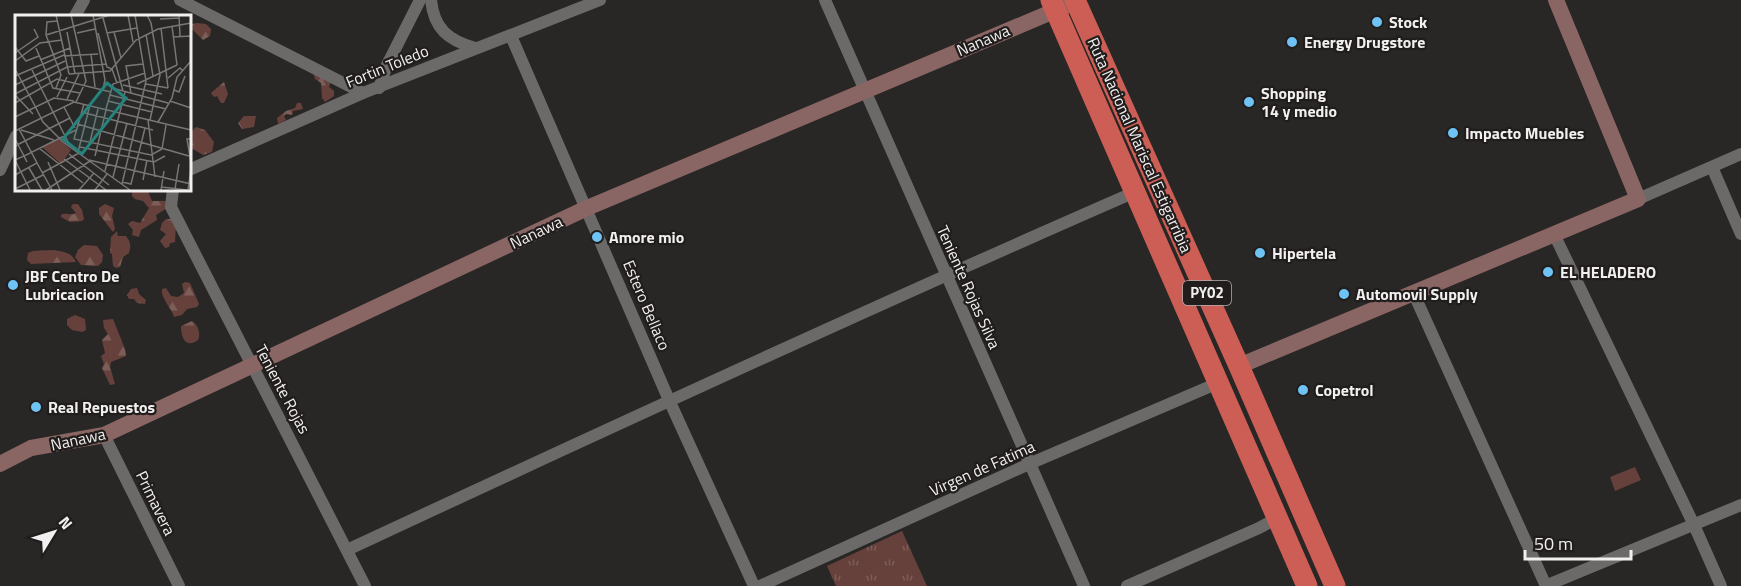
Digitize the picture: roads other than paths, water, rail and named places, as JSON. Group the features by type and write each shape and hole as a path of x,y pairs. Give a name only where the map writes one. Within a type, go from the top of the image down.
{"highway":[{"name":"Ruta Nacional Mariscal Estigarribia","path":"1076,1 1335,586"},
{"name":"Ruta Nacional Mariscal Estigarribia","path":"1053,5 1307,586"}],"street":[{"path":"76,15 84,0"},
{"path":"180,0 363,93"},
{"path":"379,88 387,65 420,0"},
{"path":"430,0 432,12 445,35 454,41 475,48"},
{"name":"Fortin Toledo","path":"190,170 363,93 600,0"},
{"name":"Teniente Rojas Silva","path":"825,0 1084,586"},
{"path":"1556,0 1638,199"},
{"name":"Nanawa","path":"0,464 31,448 104,435 587,208 866,91 1053,5 1076,1"},
{"name":"Estero Bellaco","path":"511,36 669,400 754,586"},
{"path":"0,170 15,138"},
{"path":"1239,366 1741,154"},
{"path":"1712,167 1741,234"},
{"name":"Teniente Rojas","path":"173,190 171,207 365,586"},
{"path":"347,550 669,400 1136,192"},
{"path":"1554,234 1721,586"},
{"path":"1413,292 1545,586 1741,505"},
{"name":"Virgen de Fatima","path":"760,586 1029,464 1218,383"},
{"name":"Primavera","path":"104,435 179,586"},
{"path":"1127,586 1277,518"}],"place":[{"name":"Stock","path":"1377,22"},
{"name":"Energy Drugstore","path":"1292,42"},
{"name":"Shopping 14 y medio","path":"1249,102"},
{"name":"Impacto Muebles","path":"1453,133"},
{"name":"Amore mio","path":"597,237"},
{"name":"Hipertela","path":"1260,253"},
{"name":"EL HELADERO","path":"1548,272"},
{"name":"JBF Centro De Lubricacion","path":"13,285"},
{"name":"Automovil Supply","path":"1344,294"},
{"name":"Copetrol","path":"1303,390"},
{"name":"Real Repuestos","path":"36,407"}]}
